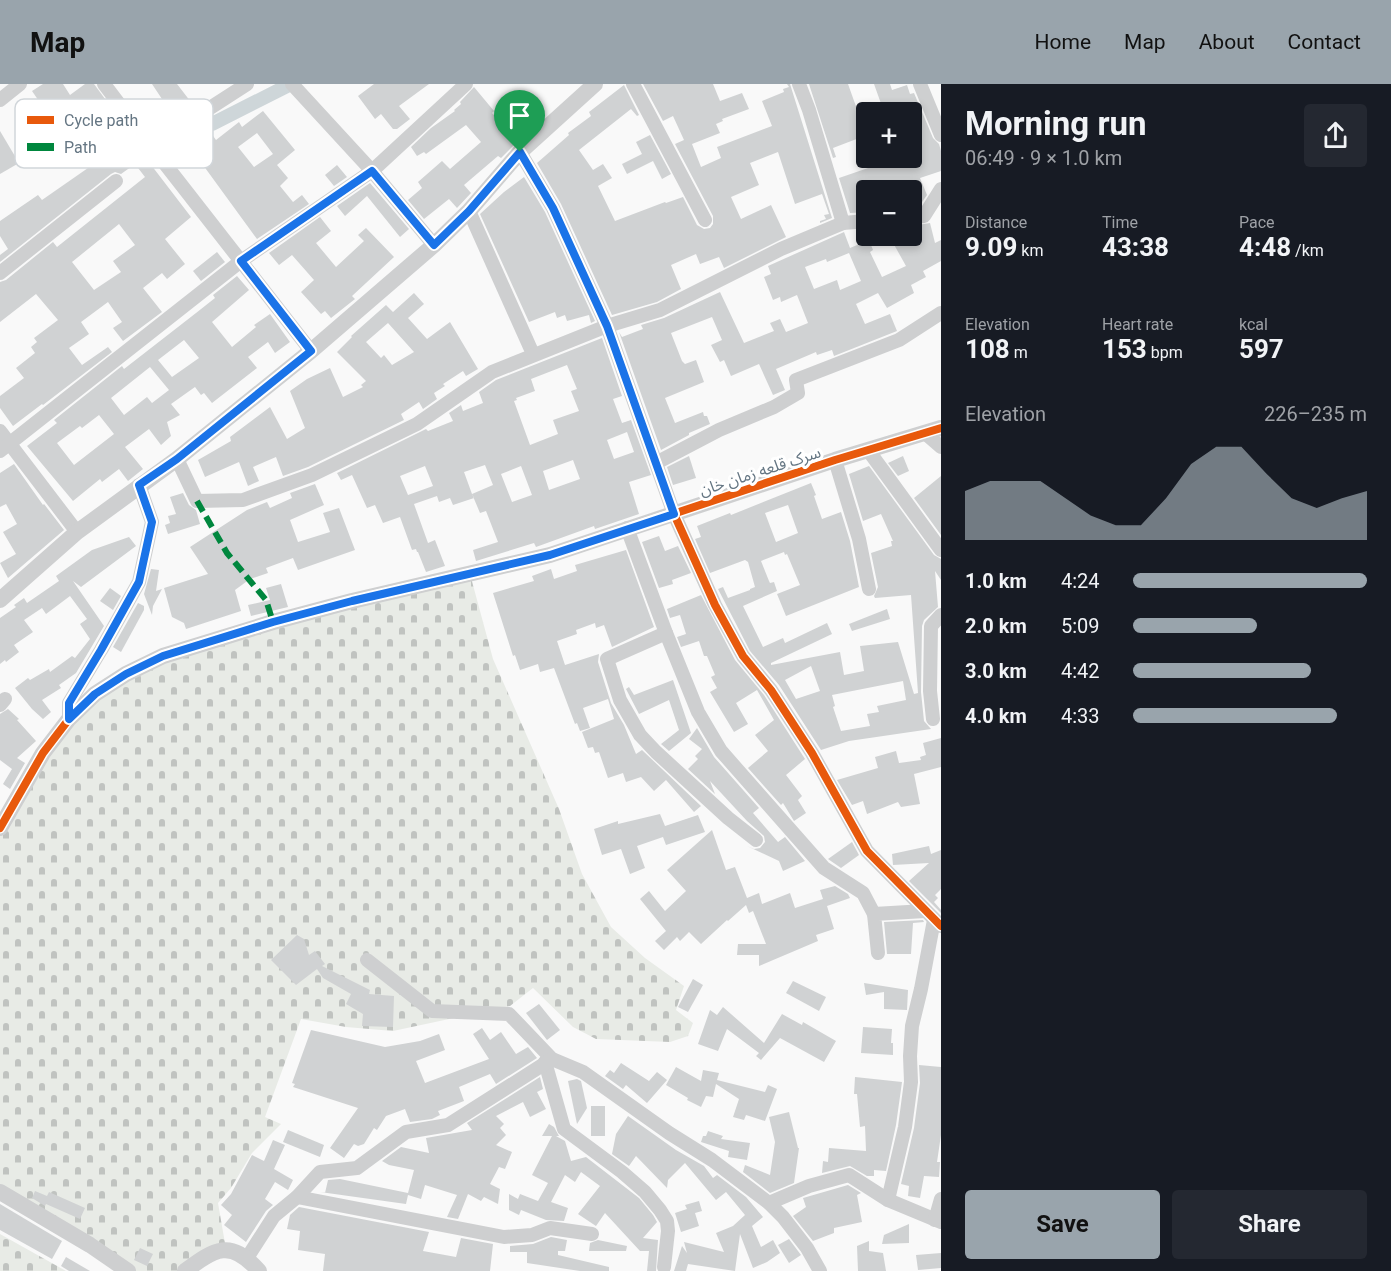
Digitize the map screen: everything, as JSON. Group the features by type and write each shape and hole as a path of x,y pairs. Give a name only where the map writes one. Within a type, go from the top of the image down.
{"street":[{"path":"0,100 20,84"},
{"path":"104,84 115,99"},
{"path":"213,106 247,84"},
{"path":"292,84 372,171 434,245"},
{"path":"5,447 241,261 372,171 466,84"},
{"path":"0,600 77,532 177,459 311,351 434,245 469,211 520,152 595,84"},
{"path":"633,84 705,220"},
{"path":"799,84 843,223"},
{"path":"920,84 941,135"},
{"path":"520,152 553,208 607,326 674,514 715,605 743,656 771,690 812,753 867,851 933,919"},
{"path":"168,168 311,351"},
{"path":"0,273 116,181"},
{"path":"922,216 941,189"},
{"path":"469,211 533,354"},
{"path":"177,459 197,501 243,500 312,475 417,424 492,372 607,326 660,310 781,249 843,223 856,222"},
{"path":"656,463 719,430 774,407 798,393 796,380 899,340 941,313"},
{"path":"0,431 5,447 77,532"},
{"path":"934,431 941,447"},
{"name":"سرک قلعه زمان خان","path":"0,828 43,753 69,719 95,694 126,674 163,656 318,610 550,555 835,460 934,431"},
{"path":"868,450 941,550"},
{"path":"835,460 859,539 869,589"},
{"path":"69,719 69,703 139,582 152,522 139,485"},
{"path":"627,528 698,712 720,751 824,868 863,893 874,914 878,953"},
{"path":"933,719 930,691 931,626 941,615"},
{"path":"666,633 607,659 620,700 640,735 656,752 728,818 756,840"},
{"path":"874,914 933,919"},
{"path":"888,1200 905,1127 911,1082 912,1026 933,919"},
{"path":"367,960 432,1011 509,1014 548,1060 564,1129 567,1133 645,1192 667,1221 664,1267"},
{"path":"247,1258 274,1216 297,1197 320,1172 357,1168 406,1132 448,1125 548,1060"},
{"path":"548,1060 583,1072 669,1133 712,1160 769,1203 807,1248 820,1271"},
{"path":"769,1203 808,1186 849,1175 888,1200 938,1221 941,1199"},
{"path":"0,1192 90,1245 128,1271"},
{"path":"297,1197 504,1237 532,1235 550,1228 592,1234"},
{"path":"185,1271 210,1253 226,1249 247,1258 259,1271"}],"green space":[{"path":"470,574 493,659 559,809 582,874 611,927 645,958 684,986 676,1010 693,1023 688,1036 670,1042 596,1039 573,1027 533,988 510,1006 393,1031 346,1027 301,1019 265,1117 281,1124 252,1153 231,1188 218,1203 226,1249 185,1271 128,1271 0,1192 0,828 69,719 163,656"},
{"path":"0,1234 66,1271 0,1271"}],"building":[{"path":"43,84 63,84 70,95 85,84 94,84 105,99 37,99 32,91"},
{"path":"152,84 177,84 189,99 162,99"},
{"path":"374,84 429,84 399,106 410,119 397,129 393,129 381,114 375,119 358,96"},
{"path":"643,84 713,84 720,101 742,93 749,109 722,119 723,121 716,124 720,133 692,144 701,167 721,158 717,147 772,126 762,101 784,92 783,89 789,87 787,84 790,84 832,218 820,223 826,219 824,215 829,214 822,194 795,204 778,152 750,163 759,185 731,197 741,219 771,205 786,237 724,268 719,257 700,264 696,254 671,265 681,289 657,302 612,315 561,204 537,163 569,135 568,133 591,116 589,112 624,85 639,115 637,116 631,109 579,150 593,170 603,164 612,178 598,186 615,221 683,197 697,225 704,229 710,228 713,224 713,216 675,144 684,140 673,116 663,121"},
{"path":"809,84 848,84 856,106 856,139 833,148 836,157 833,158"},
{"path":"874,84 890,84 892,90 907,85 910,94 914,93 918,102 880,102"},
{"path":"474,87 494,111 492,113 507,129 512,124 517,129 524,123 529,130 501,158 498,156 464,185 471,193 457,208 449,199 424,219 408,200 422,188 418,182 442,161 450,169 481,142 466,125 426,154 424,152 417,156 411,147 431,128 455,111"},
{"path":"263,111 295,150 277,165 288,178 280,186 293,202 302,195 309,204 257,239 205,168 213,168 213,136 216,140 239,122 242,127","holes":["257,133 273,154 254,167 238,147"]},
{"path":"922,112 933,138 939,144 941,171 920,178 921,180 856,180 856,213 850,213 839,178 868,168 922,168"},
{"path":"0,131 15,156 15,165 0,174"},
{"path":"650,135 671,174 662,179 653,161 627,174 622,164 642,154 636,142"},
{"path":"337,165 347,177 334,186 325,175"},
{"path":"88,168 129,168 121,174 115,172 111,174 0,262 0,255 8,249 0,236 0,221 38,195 42,200"},
{"path":"138,168 153,168 191,217 165,239 185,264 167,279 162,273 143,288 162,312 123,341 113,328 122,322 108,302 81,322 89,334 69,348 82,365 108,347 112,352 13,426 0,408 0,396 24,378 16,368 35,353 31,347 37,342 34,338 58,320 36,294 0,322 0,282 6,280 53,242 57,247 145,177","holes":["119,224 135,245 113,261 121,272 94,290 72,262"]},
{"path":"524,177 545,212 595,321 591,323 589,315 567,321 565,315 557,318 555,312 529,322 480,214"},
{"path":"370,183 409,229 400,237 367,196 345,216 337,206"},
{"path":"922,183 927,195 922,202"},
{"path":"320,217 331,231 316,243 336,267 364,241 358,235 366,228 394,257 352,296 355,299 331,318 325,311 321,314 301,292 314,280 292,255 279,265 269,253"},
{"path":"930,223 935,243 941,240 941,261 923,271 926,277 911,285 914,293 887,308 878,293 856,304 865,324 890,314 897,331 834,356 832,350 817,355 816,352 776,369 785,390 773,395 759,364 731,376 724,360 720,362 711,345 722,340 712,317 671,333 682,361 685,364 696,360 704,382 665,398 675,423 703,412 710,424 689,433 661,450 619,332 622,337 643,329 641,325 664,318 720,292 744,343 774,331 770,323 780,319 786,332 808,323 797,295 781,302 780,297 773,300 764,277 771,274 768,266 844,232 850,248 856,245 871,246 873,250 870,252 882,277 906,266 895,246 922,246 922,224","holes":["849,253 861,281 840,290 837,280 814,289 805,267 826,259 827,262"]},
{"path":"217,252 225,262 201,281 193,271"},
{"path":"237,276 249,290 212,322 232,347 256,327 254,325 270,314 290,342 275,353 268,342 248,357 257,368 212,403 195,387 171,404 180,415 167,422 171,436 161,445 149,429 125,447 143,469 128,481 119,469 102,482 100,479 73,501 27,446 57,423 54,420 122,366 124,369 215,298 213,295","holes":["184,340 199,358 172,377 158,360","150,367 169,390 152,403 147,397 124,415 111,398","99,415 114,434 74,465 57,443 80,426 82,428"]},
{"path":"414,293 424,304 408,318 427,339 450,322 478,369 466,376 463,371 443,384 445,386 434,393 437,399 423,409 419,402 401,414 404,420 308,467 283,476 276,457 253,467 259,481 248,486 239,462 205,477 198,460 231,441 230,437 270,407 287,439 305,428 290,391 307,379 330,368 343,397 363,387 361,385 366,381 337,352 351,336 386,305 393,312","holes":["388,323 414,352 392,365 384,355 381,358 366,342"]},
{"path":"602,338 622,396 613,399 622,423 631,420 651,475 629,482 639,514 595,529 594,526 536,547 534,543 476,561 473,550 498,542 486,511 480,513 474,498 453,505 450,498 439,502 437,496 414,504 428,543 435,540 445,566 426,572 418,552 416,549 412,550 400,517 383,523 375,505 367,508 352,475 341,480 337,473 426,429 428,431 453,421 449,413 461,405 463,411 483,403 479,392 496,380","holes":["567,365 577,389 571,391 579,411 553,420 558,434 530,445 514,401 517,400 516,398 535,391 531,379","627,432 634,452 614,459 607,440","573,460 580,479 549,490 543,471","485,465 493,485 472,494 464,472","425,466 433,486 408,495 400,476","521,466 532,495 512,502 501,474"]},
{"path":"689,456 696,478 673,485 667,467"},
{"path":"903,456 909,471 898,476 888,463"},
{"path":"14,464 64,530 8,578 0,563 16,554 3,532 17,524 6,504 0,507 0,473"},
{"path":"869,466 934,555 941,559 941,580 935,571 938,607 924,620 922,626 921,692 924,721 931,729 849,741 821,750 779,685 750,651 718,589 723,587 728,598 755,587 748,562 745,560 710,573 695,539 701,537 697,526 811,483 822,519 841,512 850,541 859,587 786,616 777,594 800,585 787,554 785,555 784,552 761,561 770,583 774,582 777,591 743,606 763,647 783,638 785,643 827,623 832,634 771,665 840,652 844,675 864,671 860,646 898,642 914,694 918,693 911,595 875,598 878,587 871,553 892,546 891,541 893,541 881,514 863,521 849,474","holes":["788,505 798,533 776,542 765,513","811,666 820,691 796,699 785,680","903,681 906,700 877,706 879,712 867,714 870,726 841,731 833,707 835,706 832,695"]},
{"path":"941,476 941,535 914,498"},
{"path":"315,484 324,505 290,520 298,542 330,532 323,513 339,508 355,550 298,570 293,558 266,568 268,573 250,579 235,590 241,611 186,629 184,623 172,617 164,588 208,574 190,547 247,510 267,502 270,508 292,498 290,493"},
{"path":"183,493 189,505 196,510 200,524 168,534 165,525 170,523 168,516 176,514 170,497"},
{"path":"659,536 665,551 678,546 691,573 672,580 673,584 659,588 642,542"},
{"path":"129,537 136,546 81,587 73,581 104,626 76,673 59,685 61,688 42,700 51,712 43,719 15,688 28,678 30,680 49,669 50,672 72,656 75,658 90,639 80,624 87,619 70,596 46,614 42,608 24,620 33,632 14,645 19,652 0,664 0,618 24,598 27,603 59,581 56,576 92,550"},
{"path":"626,550 654,627 612,647 604,625 596,628 595,623 576,630 577,634 557,641 565,665 599,654 598,662 611,703 624,725 636,754 642,750 701,806 694,812 666,780 654,791 641,777 626,782 623,773 608,778 599,752 595,753 593,747 588,748 582,732 614,719 608,699 583,708 590,728 580,731 577,723 575,724 554,668 540,672 538,664 520,670 515,655 513,656 493,593 534,581 532,576 551,569 554,579 577,571 575,565"},
{"path":"151,569 159,570 156,591 162,589 153,606 152,615 144,594"},
{"path":"281,584 288,607 251,616 248,605 270,600 266,588"},
{"path":"110,588 121,596 113,610 100,601"},
{"path":"701,595 735,660 764,695 805,759 786,775 802,796 798,800 806,813 794,821 783,803 781,805 748,768 768,751 755,735 774,720 757,690 736,703 748,724 734,732 710,692 717,688 711,677 715,675 707,656 704,656 699,641 681,647 677,637 686,634 680,615 670,618 667,609"},
{"path":"138,603 144,606 144,610 121,652 113,647"},
{"path":"887,609 890,619 852,631 849,624"},
{"path":"673,680 691,733 669,751 661,744 679,730 669,700 639,714 626,689 629,687 634,695"},
{"path":"8,709 36,741 17,758 25,763 10,789 3,784 12,769 0,760 0,714"},
{"path":"697,728 714,757 759,808 753,813 778,842 785,837 805,861 783,871 779,861 747,846 754,849 760,848 765,842 764,836 710,781 715,794 688,769 698,759 695,756 702,749 689,739"},
{"path":"941,738 941,767 914,774 920,804 901,807 898,802 867,814 863,801 852,805 837,780 878,768 875,757 896,751 899,763 921,760 920,757 926,755 923,743"},
{"path":"660,814 665,826 698,815 705,832 666,845 663,837 637,846 645,868 630,874 621,849 602,855 594,829 618,821 618,824"},
{"path":"712,830 726,870 735,867 747,898 759,893 762,904 790,893 795,908 823,899 820,890 835,886 848,894 850,898 827,906 834,929 816,935 818,941 759,966 759,955 737,955 738,944 766,944 753,911 749,913 746,905 701,944 689,932 680,941 677,937 664,950 655,941 666,931 640,899 649,891 665,911 686,891 667,870"},
{"path":"852,842 859,855 841,868 828,859"},
{"path":"929,846 931,854 941,850 941,889 935,895 938,898 934,902 941,913 909,881 929,863 893,865 892,854"},
{"path":"923,920 924,922 913,923 911,954 887,954 884,922"},
{"path":"297,935 304,939 309,955 315,951 325,964 322,966 370,990 369,994 394,996 393,1027 362,1026 363,1014 346,1004 351,994 323,978 317,969 296,985 271,960"},
{"path":"693,979 703,985 688,1012 678,1007"},
{"path":"793,981 826,997 819,1011 786,993"},
{"path":"864,983 908,990 907,1010 884,1009 884,992 866,995"},
{"path":"539,1004 560,1030 547,1040 526,1013"},
{"path":"723,1007 764,1043 782,1014 802,1025 803,1022 836,1041 824,1062 780,1038 761,1060 756,1056 759,1053 727,1029 718,1051 698,1044 710,1010 717,1015"},
{"path":"863,1027 892,1029 893,1055 861,1053"},
{"path":"482,1028 490,1040 501,1032 516,1054 528,1047 537,1058 496,1084 490,1074 459,1087 464,1101 438,1111 440,1115 432,1119 410,1122 405,1109 386,1116 377,1130 374,1128 364,1144 358,1146 354,1144 344,1158 330,1148 358,1108 293,1087 295,1084 292,1083 311,1030 385,1047 420,1041 439,1034 445,1050 416,1061 425,1083 489,1059 473,1034"},
{"path":"621,1063 649,1081 657,1072 667,1080 647,1103 626,1085 623,1089 605,1076 610,1070 614,1073"},
{"path":"919,1065 941,1067 941,1135 937,1162 940,1162 939,1177 924,1176 920,1198 908,1196 909,1186 901,1184 914,1128 920,1083"},
{"path":"676,1067 701,1081 703,1070 719,1073 717,1080 765,1092 768,1085 777,1089 765,1121 746,1115 744,1120 733,1117 739,1099 716,1084 713,1097 706,1096 701,1107 687,1100 688,1098 666,1085"},
{"path":"540,1077 543,1089 537,1092 546,1109 530,1117 523,1102 496,1116 504,1124 500,1128 506,1135 496,1145 512,1152 505,1169 499,1167 490,1184 500,1189 498,1204 484,1197 481,1201 468,1194 458,1219 447,1217 457,1195 425,1185 421,1199 408,1195 406,1204 325,1193 328,1180 340,1179 408,1193 414,1170 389,1165 382,1161 401,1147 429,1153 426,1138 472,1130 467,1123"},
{"path":"855,1077 902,1082 886,1171 874,1170 874,1176 867,1176 850,1166 822,1173 823,1161 828,1162 829,1148 866,1151 865,1126 860,1127 857,1094 854,1094"},
{"path":"577,1079 581,1081 587,1108 577,1124 568,1081"},
{"path":"591,1106 605,1106 605,1136 591,1136"},
{"path":"789,1112 799,1148 794,1183 770,1193 743,1172 745,1165 770,1175 775,1142 769,1117"},
{"path":"628,1116 676,1150 704,1166 713,1178 717,1175 746,1197 763,1217 752,1226 761,1247 773,1240 780,1253 753,1268 740,1234 735,1271 688,1264 686,1271 674,1271 682,1246 687,1253 684,1242 724,1252 716,1233 733,1226 745,1215 726,1192 716,1200 685,1163 668,1180 667,1188 636,1156 629,1166 612,1154 616,1134"},
{"path":"549,1124 554,1127 559,1136 556,1136 565,1141 571,1161 586,1157 639,1198 653,1215 657,1222 643,1238 658,1240 656,1271 647,1271 649,1251 640,1251 605,1213 596,1226 578,1214 600,1186 581,1172 575,1182 565,1175 551,1202 568,1208 564,1221 546,1220 521,1210 519,1215 509,1210 509,1194 518,1199 520,1194 538,1201 548,1183 532,1175 552,1136 542,1136"},
{"path":"288,1130 324,1145 320,1157 283,1142"},
{"path":"708,1131 723,1136 721,1139 750,1143 747,1160 728,1157 729,1151 701,1142"},
{"path":"273,1140 285,1145 274,1169 293,1180 288,1190 275,1182 265,1199 273,1205 266,1211 246,1242 224,1225 232,1215 221,1205 231,1194 252,1155 264,1161"},
{"path":"848,1185 861,1193 857,1195 862,1222 834,1228 834,1233 813,1241 793,1216 806,1207 803,1198"},
{"path":"35,1191 47,1196 49,1192 85,1208 80,1219 46,1204 45,1206 32,1198"},
{"path":"699,1201 702,1211 695,1213 699,1226 681,1232 675,1213 687,1209 685,1205"},
{"path":"0,1204 62,1241 52,1259 0,1230"},
{"path":"299,1207 429,1232 423,1251 456,1257 461,1238 493,1244 490,1271 323,1271 325,1254 298,1250 300,1231 287,1229 290,1215"},
{"path":"909,1224 909,1243 882,1244 884,1235"},
{"path":"551,1237 567,1240 565,1251 558,1251 558,1255 609,1267 609,1271 580,1271 527,1263 527,1252 510,1252 510,1246 533,1244"},
{"path":"789,1239 801,1255 789,1263 778,1245"},
{"path":"598,1240 627,1246 626,1251 589,1251 590,1243"},
{"path":"869,1241 869,1251 883,1253 886,1271 858,1271 857,1246"},
{"path":"140,1248 153,1254 147,1266 134,1260"},
{"path":"941,1253 941,1268 918,1270 916,1255"},
{"path":"66,1257 90,1271 69,1271 61,1266"}],"waterway":[{"path":"213,123 289,85"}],"marked path":[{"path":"197,501 227,553 266,600 273,622"}],"cycle path":[{"path":"520,152 553,208 607,326 674,514 715,605 743,656 771,690 812,753 867,851 941,926"},
{"path":"0,828 43,753 69,719 95,694 126,674 163,656 273,622 352,601 550,555 835,460 941,428"}],"route":[{"path":"520,152 553,208 607,326 674,514 550,555 352,601 273,622 163,656 126,674 95,694 69,719 69,703 139,582 152,522 139,485 177,459 311,351 241,261 372,171 434,245 469,211 520,152"}]}
